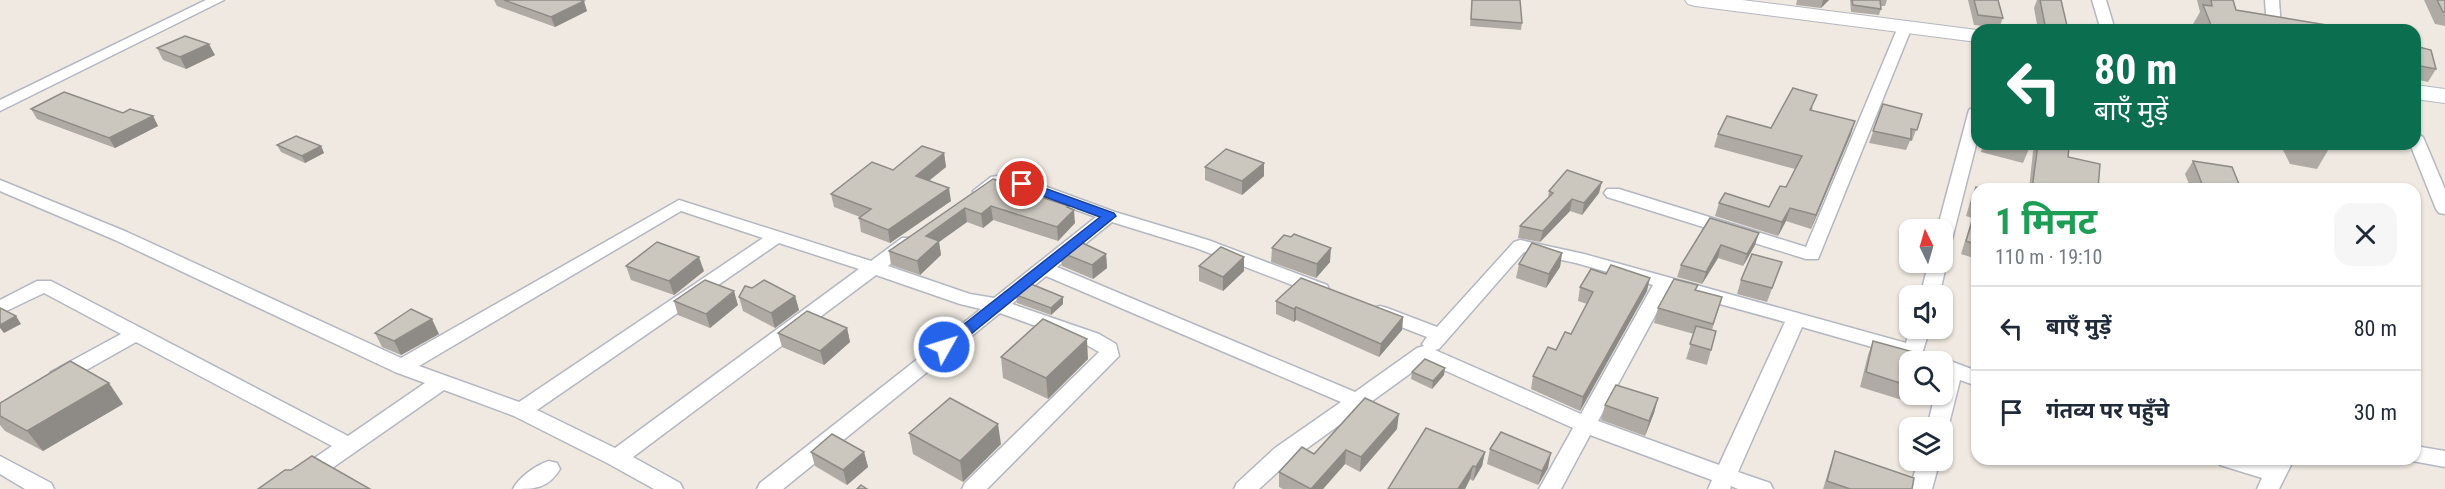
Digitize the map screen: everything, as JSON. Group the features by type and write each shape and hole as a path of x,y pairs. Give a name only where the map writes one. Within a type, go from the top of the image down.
{"street":[{"path":"0,106 217,0"},
{"path":"1695,0 1971,35"},
{"path":"2099,0 2106,24"},
{"path":"2272,0 2274,24"},
{"path":"1613,193 1812,255 1905,27"},
{"path":"2421,93 2445,96"},
{"path":"1948,219 1971,133"},
{"path":"2420,150 2445,209"},
{"path":"970,199 997,181 1022,184 1109,216 1202,243 1332,293"},
{"path":"0,185 121,236 402,367 521,411 617,458 672,489"},
{"path":"402,367 679,205 967,300 997,305 1092,339 1109,350 1109,356 974,489"},
{"path":"768,489 1109,216"},
{"path":"617,458 872,267 926,230"},
{"path":"521,411 776,237"},
{"path":"1245,489 1283,454 1424,352 1520,246 1578,258 1910,351"},
{"path":"1043,268 1356,401"},
{"path":"1550,489 1664,282"},
{"path":"0,308 44,285 349,446"},
{"path":"1364,306 1440,335"},
{"path":"1722,482 1796,319"},
{"path":"42,387 135,334"},
{"path":"1424,352 1586,425 1722,482 1762,489"},
{"path":"1953,370 1971,377"},
{"path":"286,489 441,382"},
{"path":"2421,455 2445,459"},
{"path":"0,464 43,489"},
{"path":"2247,465 2276,474"},
{"path":"525,489 549,470"},
{"path":"1921,489 1926,471"}],"building":[{"path":"504,0 581,0 584,1 551,17"},
{"path":"1472,0 1520,0 1522,23 1471,19"},
{"path":"1852,0 1880,0 1881,9 1853,5"},
{"path":"1974,0 1998,0 2003,18 1978,15"},
{"path":"2040,0 2061,0 2067,24 2045,24"},
{"path":"2211,0 2233,0 2236,10 2321,24 2211,24 2203,5 2212,6"},
{"path":"2437,0 2445,0 2445,12 2443,12"},
{"path":"185,36 209,44 180,57 157,48"},
{"path":"2421,48 2431,50 2436,69 2421,66"},
{"path":"1793,88 1817,95 1810,110 1855,121 1816,215 1790,208 1782,222 1719,203 1725,193 1769,207 1780,186 1786,187 1802,156 1718,134 1727,116 1771,128"},
{"path":"64,92 123,113 130,109 153,116 109,138 31,109"},
{"path":"1883,104 1922,114 1917,130 1911,129 1911,139 1873,131"},
{"path":"296,136 321,146 302,156 277,145"},
{"path":"922,146 944,153 916,176 949,188 888,230 859,218 871,209 831,194 872,162 893,170"},
{"path":"1226,149 1264,163 1242,181 1205,167"},
{"path":"2037,150 2069,150 2068,157 2100,164 2098,183 2033,183"},
{"path":"2193,161 2232,167 2239,183 2202,183"},
{"path":"1567,170 1602,182 1584,203 1572,199 1543,231 1520,226 1553,193 1549,191"},
{"path":"993,179 1015,186 1012,188 1069,206 1067,207 1074,210 1057,227 991,206 981,214 965,208 926,236 939,241 917,261 889,251"},
{"path":"1710,218 1759,233 1747,254 1721,245 1706,272 1681,265"},
{"path":"1971,225 1971,243 1966,241"},
{"path":"1294,234 1331,248 1317,264 1272,248 1284,235 1291,237"},
{"path":"1076,240 1106,254 1092,265 1060,252"},
{"path":"657,242 699,257 669,281 626,266"},
{"path":"1532,243 1562,253 1549,274 1519,264"},
{"path":"1221,247 1244,257 1223,277 1199,266"},
{"path":"1752,254 1782,262 1772,288 1741,280"},
{"path":"1611,265 1650,278 1583,397 1533,376 1548,347 1556,350 1565,332 1571,334 1593,292 1580,287 1591,269 1606,274"},
{"path":"1301,278 1403,317 1381,344 1296,307 1294,309 1276,301"},
{"path":"1674,279 1698,285 1695,290 1722,297 1713,324 1658,308"},
{"path":"705,280 734,291 706,314 674,301"},
{"path":"764,280 795,296 771,313 739,297 745,286 752,288"},
{"path":"1031,284 1063,297 1051,308 1016,295"},
{"path":"0,308 16,316 0,325"},
{"path":"411,309 432,319 394,341 375,333"},
{"path":"807,311 847,328 820,351 778,333"},
{"path":"1043,319 1087,339 1046,378 1001,357"},
{"path":"1696,326 1716,331 1711,350 1690,344"},
{"path":"1873,341 1910,351 1899,351 1899,383 1866,372"},
{"path":"1425,359 1445,368 1433,381 1412,372"},
{"path":"70,361 109,383 27,431 0,416 0,403"},
{"path":"1616,385 1658,398 1649,421 1605,405"},
{"path":"950,398 998,424 960,461 909,433"},
{"path":"1365,398 1399,414 1361,457 1346,450 1311,489 1279,472 1302,447 1314,454"},
{"path":"1426,428 1485,452 1458,489 1388,489"},
{"path":"1501,432 1551,453 1542,471 1490,449"},
{"path":"832,434 864,452 843,470 811,452"},
{"path":"1835,451 1914,478 1912,489 1850,489 1827,481"},
{"path":"312,456 370,489 258,489 285,470 291,470"}],"route":[{"path":"944,347 1109,216 1022,184"}]}
